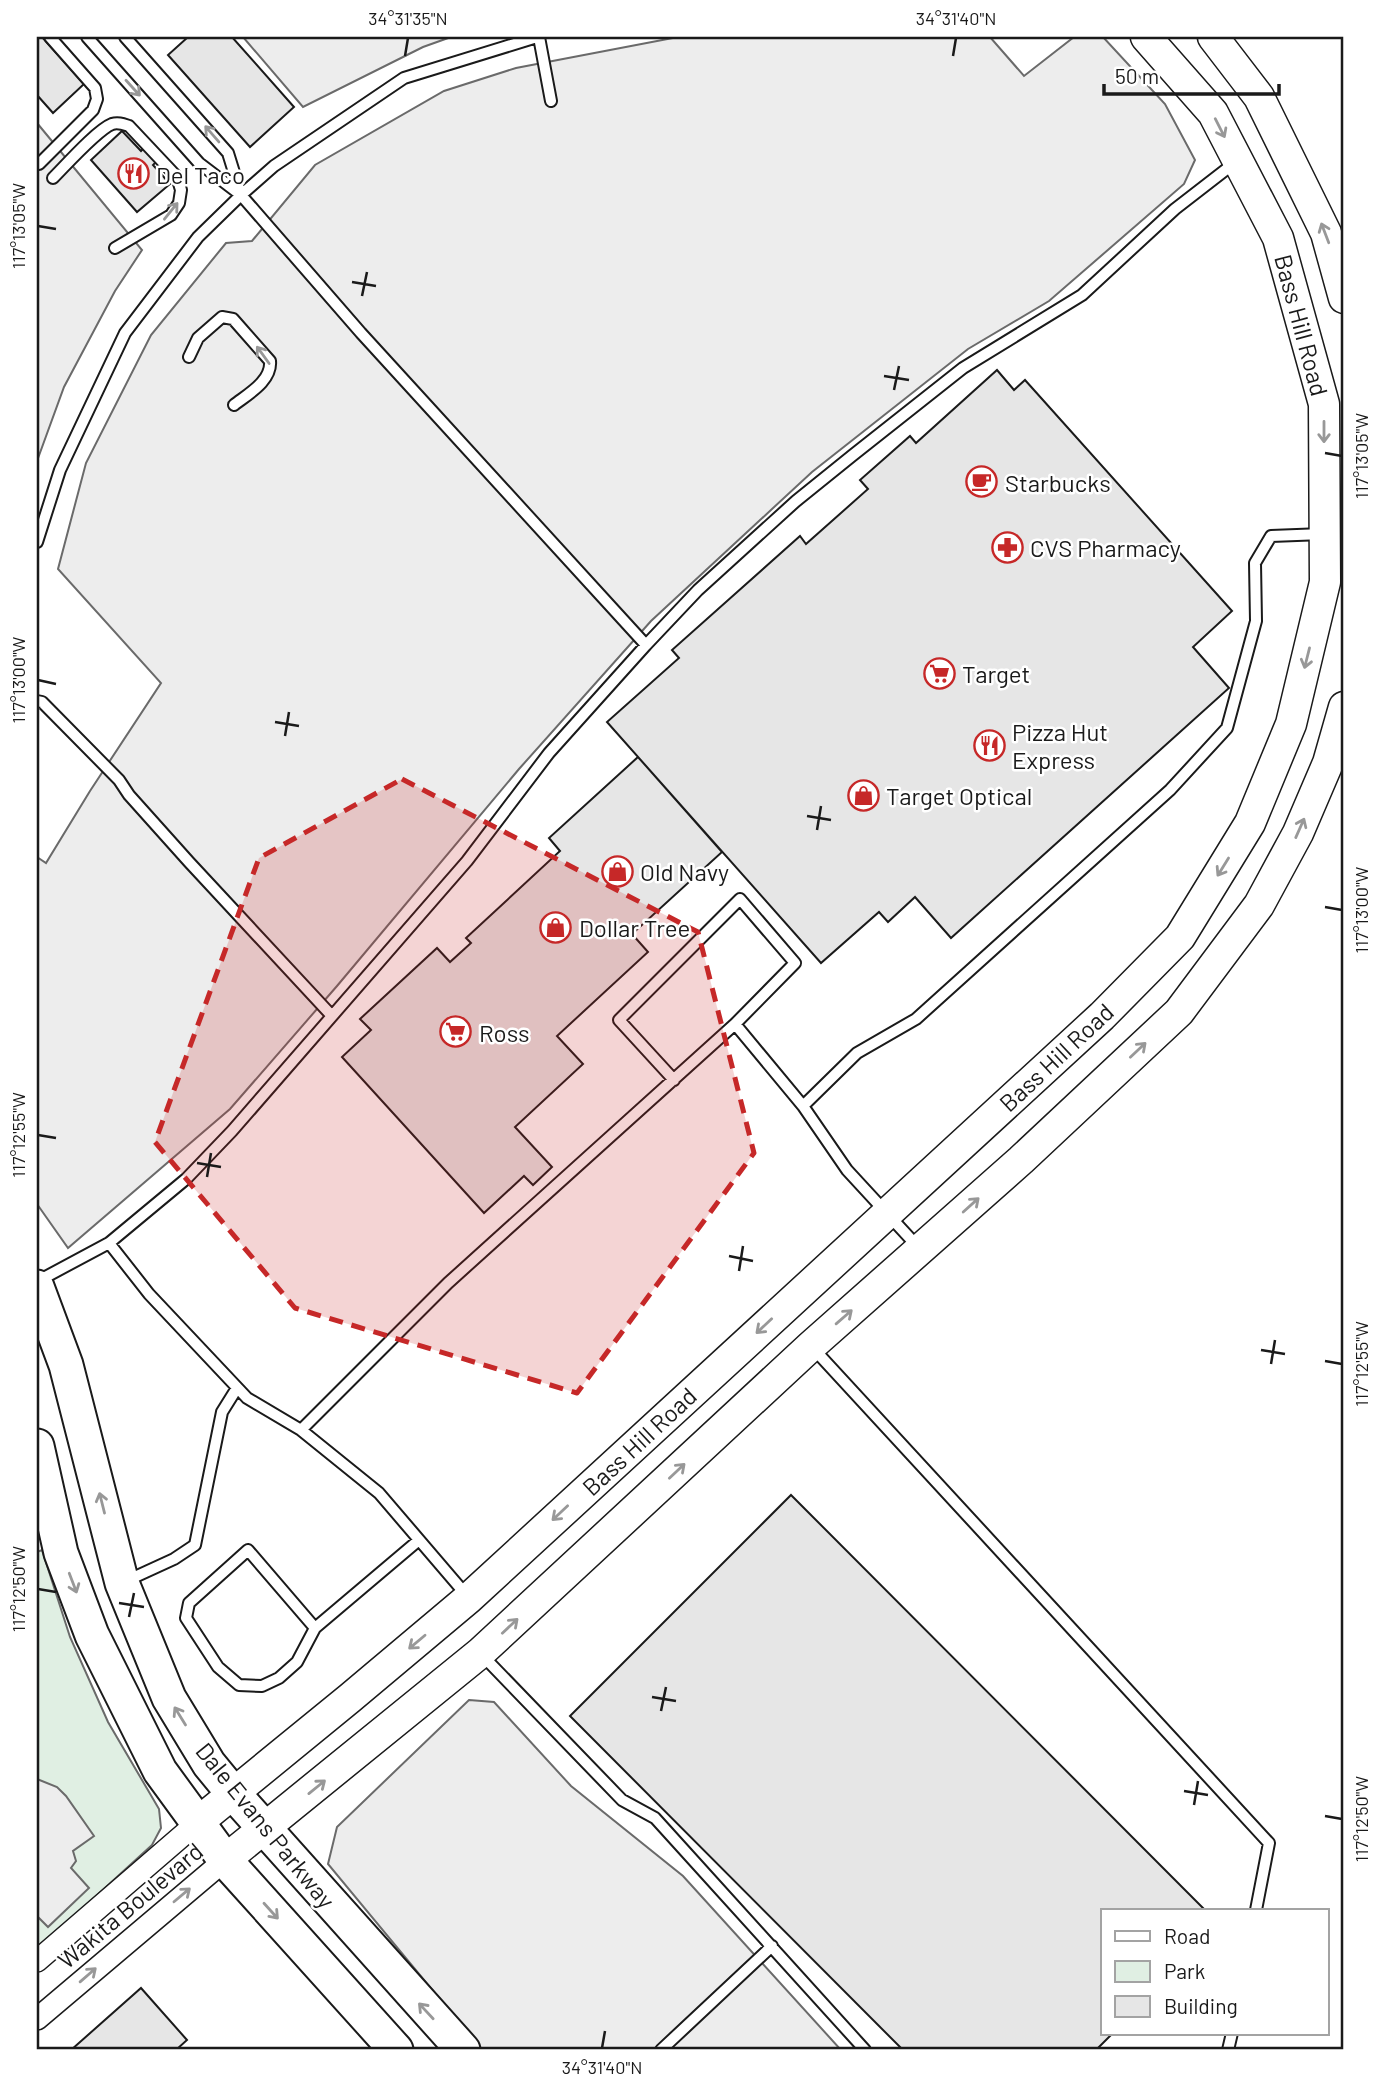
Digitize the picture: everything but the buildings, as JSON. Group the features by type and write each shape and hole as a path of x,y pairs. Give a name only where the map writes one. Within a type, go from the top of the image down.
{"main road":[{"name":"Bass Hill Road","path":"197,1823 469,1598 1102,1016 1180,937 1250,823 1291,724 1325,582 1324,404 1278,238 1213,113 1146,37"},
{"name":"Bass Hill Road","path":"1213,37 1259,97 1326,233 1344,298"},
{"name":"Bass Hill Road","path":"225,1860 480,1653 811,1346 1031,1151 1179,1012 1259,905 1303,821 1328,763 1344,707"},
{"name":"Dale Evans Parkway","path":"37,1284 66,1365 122,1583 169,1698 209,1764 232,1792 463,2050"},
{"name":"Dale Evans Parkway","path":"37,1446 61,1553 92,1635 160,1771 225,1860 396,2050"}],"street":[{"name":"Wakita Boulevard","path":"37,1961 197,1823"},
{"name":"Wakita Boulevard","path":"37,2019 225,1860"}],"lane":[{"path":"39,164 86,117 97,99 95,88 50,37"},
{"path":"87,37 199,163 241,195 361,332 646,645"},
{"path":"125,37 228,153 241,195"},
{"path":"37,542 60,470 125,333 198,237 274,166 404,78 538,37 551,101"},
{"path":"52,178 100,132 120,123 129,126 177,177 181,190 171,215 114,247"},
{"path":"37,1284 109,1243 195,1169 241,1122 467,860 549,753 646,645 718,573 796,501 963,368 1082,295 1175,209 1237,160"},
{"path":"189,357 198,338 222,317 233,319 270,360 270,367 263,382 234,405"},
{"path":"803,1106 857,1053 916,1019 1178,781 1227,728 1256,621 1255,563 1271,536 1325,534"},
{"path":"37,701 42,702 119,780 129,795 189,862 332,1016"},
{"path":"301,1430 448,1283 674,1080 735,1024 795,963 740,899 619,1020 674,1080"},
{"path":"735,1024 803,1106 847,1170 920,1250"},
{"path":"109,1243 149,1294 247,1398 301,1430 379,1493 469,1598"},
{"path":"811,1346 1269,1843 1256,1909"},
{"path":"122,1583 174,1559 195,1545 222,1412 237,1388"},
{"path":"316,1628 248,1550 189,1603 186,1618 218,1667 239,1685 262,1686 279,1678 297,1662 316,1628 419,1540"},
{"path":"480,1653 622,1800 655,1818 865,2050"},
{"path":"660,2050 772,1946"}],"highlighted area":[{"path":"402,779 698,932 754,1153 577,1393 295,1308 155,1142 259,858"}],"green space":[{"path":"42,1550 70,1637 108,1722 159,1809 161,1828 152,1845 37,1950 37,1552"}],"shaded area":[{"path":"243,37 451,37 423,47 303,107"},
{"path":"678,37 990,37 1024,76 1074,37 1103,37 1165,104 1195,160 1184,184 1049,301 968,349 812,472 651,621 519,769 230,1109 68,1248 37,1204 37,857 46,863 161,683 58,569 86,463 151,335 226,243 252,241 315,165 444,91 516,68"},
{"path":"37,123 142,250 115,291 64,387 37,461"},
{"path":"469,1700 494,1702 571,1786 683,1876 841,2050 482,2050 328,1864 337,1827"},
{"path":"37,1779 57,1787 66,1796 94,1836 73,1851 76,1861 71,1868 89,1888 48,1927 37,1916"}],"place":[{"name":"Del Taco","path":"133,174"},
{"name":"Starbucks","path":"982,482"},
{"name":"CVS Pharmacy","path":"1007,547"},
{"name":"Target","path":"939,673"},
{"name":"Pizza Hut Express","path":"989,745"},
{"name":"Target Optical","path":"863,795"},
{"name":"Old Navy","path":"617,871"},
{"name":"Dollar Tree","path":"556,927"},
{"name":"Ross","path":"456,1032"}]}
